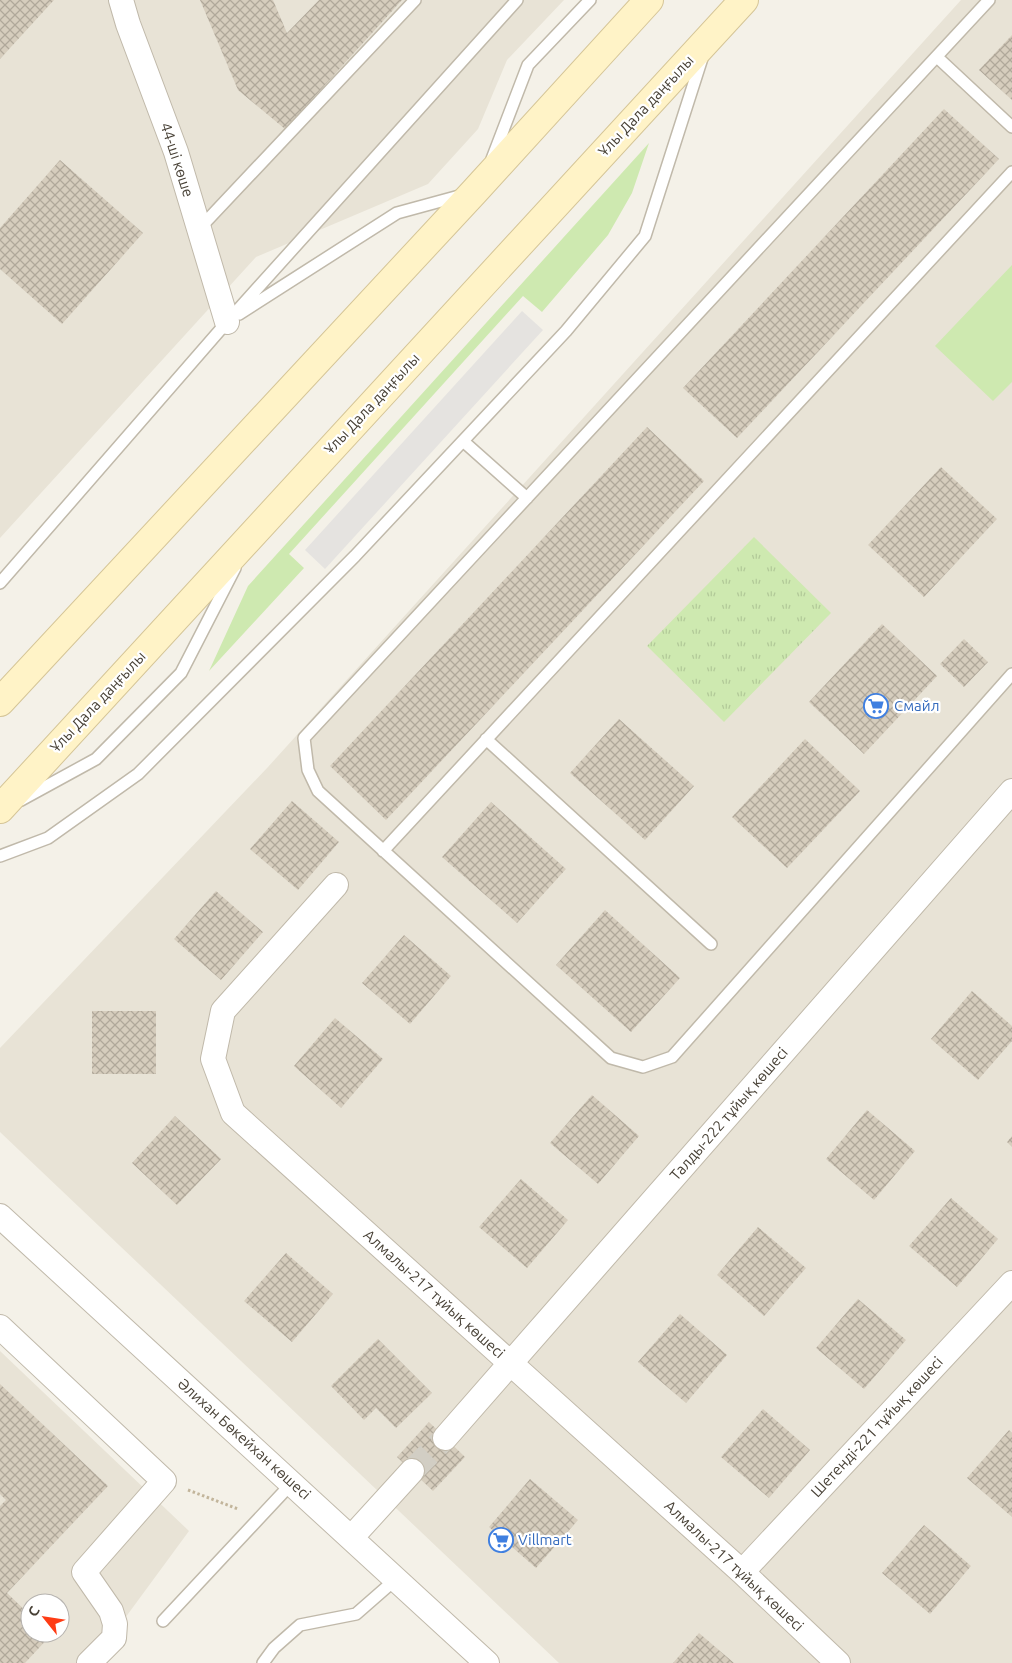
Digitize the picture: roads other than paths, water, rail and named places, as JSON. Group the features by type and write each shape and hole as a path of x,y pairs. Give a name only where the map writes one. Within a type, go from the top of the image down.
{"main road":[{"path":"0,702 479,187 649,0"},
{"name":"Ұлы Дала даңғылы","path":"0,810 744,0"}],"street":[{"name":"44-ші көше","path":"121,0 128,24 176,152 227,322"},
{"name":"Талды-222 тұйық көшесі","path":"445,1438 1012,790"},
{"name":"Алмалы-217 тұйық көшесі","path":"336,885 222,1011 213,1059 233,1113 742,1572 838,1663"},
{"name":"Әлихан Бөкейхан көшесі","path":"0,1216 487,1663"},
{"name":"Шетенді-221 тұйық көшесі","path":"742,1572 1012,1283"},
{"path":"0,1327 164,1481 84,1572 111,1612 115,1624 114,1638 89,1663"},
{"path":"351,1538 412,1471"}],"lane":[{"path":"199,229 415,0"},
{"path":"0,583 227,322 517,0"},
{"path":"227,322 397,213 479,187 528,64 590,0"},
{"path":"989,0 304,738 308,770 318,791 611,1058 643,1067 672,1056 1012,674"},
{"path":"0,856 48,838 138,774 356,556 566,331 645,236 708,39"},
{"path":"937,57 1012,127"},
{"path":"383,851 1012,172"},
{"path":"463,441 527,498"},
{"path":"0,810 96,759 181,673 253,534"},
{"path":"486,739 711,944"},
{"path":"163,1621 292,1483"},
{"path":"263,1663 274,1648 300,1625 356,1614 396,1578"}],"tunnel":[{"path":"412,1471 445,1438"}],"place":[{"name":"Смайл","path":"876,706"},
{"name":"Villmart","path":"501,1540"}]}
